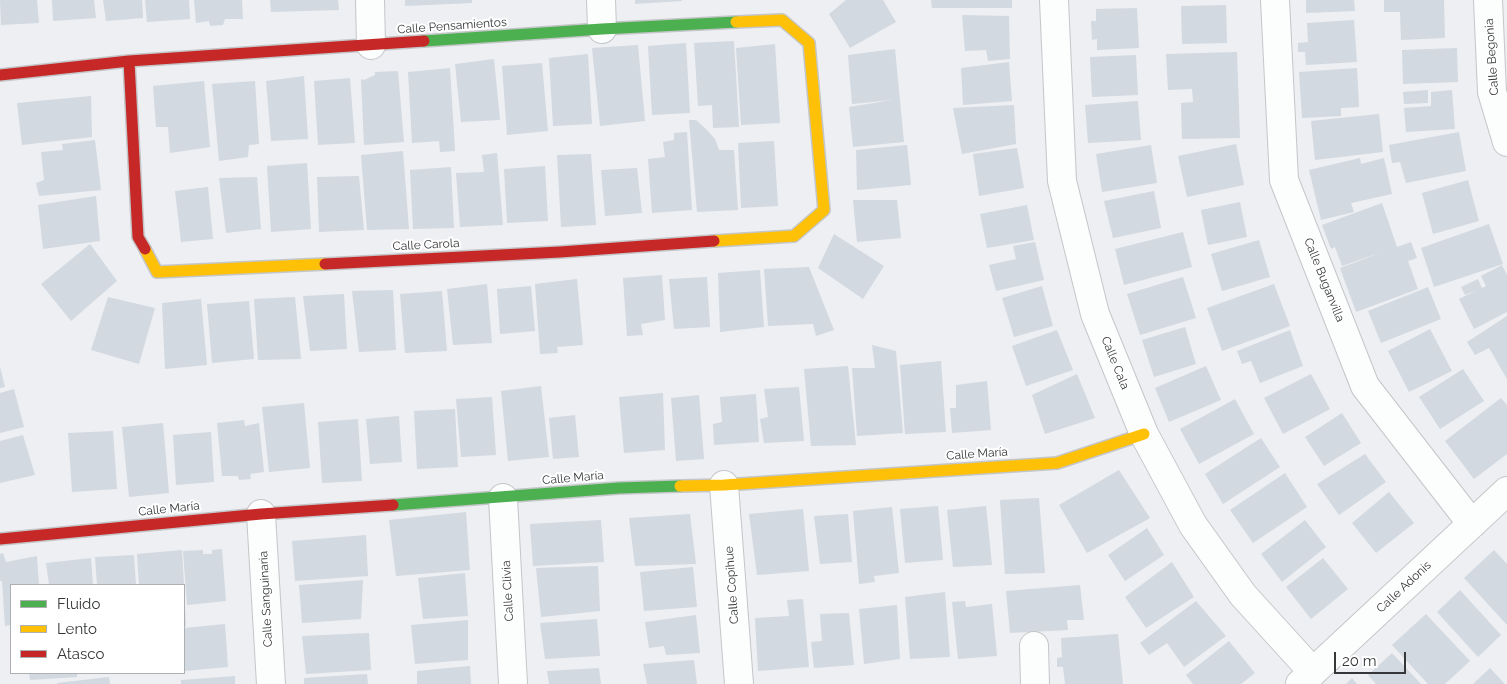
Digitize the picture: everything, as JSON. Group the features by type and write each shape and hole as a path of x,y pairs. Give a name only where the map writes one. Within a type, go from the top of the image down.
{"street":[{"path":"370,0 371,45"},
{"path":"601,0 602,30"},
{"name":"Calle Cala","path":"1054,0 1062,181 1095,314 1144,434 1193,525 1306,678"},
{"name":"Calle Buganvilla","path":"1275,0 1284,180 1365,386 1472,524"},
{"name":"Calle Begonia","path":"1488,0 1492,92 1507,142"},
{"name":"Calle Pensamientos","path":"0,75 129,61 782,20 809,43 817,132"},
{"name":"Calle Carola","path":"129,61 138,237 157,272 560,252 794,236 824,210 817,132"},
{"name":"Calle María","path":"0,539 261,514 503,498 619,488 724,485 1057,463 1144,434"},
{"name":"Calle Copihue","path":"724,485 739,684"},
{"name":"Calle Adonis","path":"1306,678 1507,491"},
{"name":"Calle Clivia","path":"503,498 513,684"},
{"name":"Calle Sanguinaria","path":"261,514 271,684"},
{"path":"1034,646 1035,684"}],"building":[{"path":"0,0 37,0 39,23 1,25"},
{"path":"52,0 94,0 96,18 53,21"},
{"path":"103,0 142,0 143,18 106,21"},
{"path":"145,0 189,0 190,19 147,22"},
{"path":"194,0 242,0 243,19 225,19 223,25 210,26 209,21 196,23"},
{"path":"270,0 338,0 339,10 271,12"},
{"path":"405,0 472,0 472,3 405,6"},
{"path":"635,0 682,0 682,1 635,4"},
{"path":"846,0 883,0 896,22 850,48 829,14"},
{"path":"931,0 1012,0 1012,8 932,8"},
{"path":"1306,0 1354,0 1355,11 1306,13"},
{"path":"1384,0 1444,0 1445,38 1401,40 1400,12 1384,12"},
{"path":"1226,5 1227,43 1182,44 1181,6"},
{"path":"1137,8 1139,48 1097,50 1097,39 1092,40 1091,21 1096,21 1096,9"},
{"path":"962,15 1009,16 1010,59 988,61 986,50 965,51"},
{"path":"1354,20 1357,62 1306,65 1305,52 1298,52 1298,43 1308,42 1307,23"},
{"path":"734,41 739,127 713,128 712,105 698,106 694,43"},
{"path":"686,43 690,113 652,115 648,46"},
{"path":"775,44 780,123 741,125 736,48"},
{"path":"638,45 645,121 600,126 592,48"},
{"path":"1457,48 1458,82 1403,84 1402,50"},
{"path":"895,49 904,142 853,147 849,107 892,100 852,104 848,55"},
{"path":"1237,52 1240,138 1182,139 1181,103 1193,102 1192,89 1168,90 1166,54"},
{"path":"588,54 592,124 553,126 549,58"},
{"path":"1136,55 1138,95 1092,97 1090,57"},
{"path":"494,59 500,120 461,122 455,64"},
{"path":"1009,62 1012,101 963,105 961,68"},
{"path":"542,63 548,131 507,135 502,66"},
{"path":"450,68 455,151 440,152 439,141 412,143 408,72"},
{"path":"1357,68 1359,107 1341,108 1341,116 1302,118 1299,72"},
{"path":"398,71 404,142 364,145 361,79 364,80 375,75 375,72"},
{"path":"304,76 308,139 271,141 266,81"},
{"path":"350,78 355,143 318,145 314,81"},
{"path":"204,81 210,147 170,153 168,127 156,127 153,86"},
{"path":"255,81 259,144 249,145 248,157 219,161 212,84"},
{"path":"1428,90 1428,103 1404,104 1403,92"},
{"path":"1452,90 1455,129 1406,132 1404,108 1431,106 1431,92"},
{"path":"91,96 92,137 22,145 17,103"},
{"path":"1138,101 1141,140 1088,143 1085,105"},
{"path":"1014,105 1016,144 962,154 953,108"},
{"path":"1379,114 1383,152 1315,160 1311,121"},
{"path":"689,120 696,120 706,129 715,139 719,150 734,150 738,210 697,212"},
{"path":"687,132 692,210 652,213 648,159 665,157 663,142 674,140 674,133"},
{"path":"1459,132 1466,171 1406,183 1400,162 1392,163 1389,145"},
{"path":"95,140 101,190 39,196 36,183 44,180 41,152 63,150 62,144"},
{"path":"774,141 778,206 741,208 738,143"},
{"path":"1236,144 1244,185 1187,197 1178,156"},
{"path":"907,145 911,185 857,190 856,150"},
{"path":"1151,145 1157,183 1102,192 1096,154"},
{"path":"1017,148 1024,188 979,196 973,154"},
{"path":"403,151 409,229 367,230 361,155"},
{"path":"497,153 503,225 460,227 456,173 484,172 482,155"},
{"path":"591,154 596,225 561,227 557,155"},
{"path":"1360,158 1361,164 1384,158 1392,194 1351,203 1354,212 1321,220 1309,170"},
{"path":"307,163 311,229 271,232 267,166"},
{"path":"545,166 548,221 507,223 504,169"},
{"path":"451,167 454,228 413,229 410,170"},
{"path":"637,168 642,213 605,216 601,170"},
{"path":"359,176 364,230 319,232 317,177"},
{"path":"257,177 261,229 226,233 219,178"},
{"path":"1468,180 1479,221 1433,234 1422,193"},
{"path":"208,187 213,239 181,242 175,191"},
{"path":"1154,191 1161,228 1113,238 1104,201"},
{"path":"96,196 100,241 43,249 38,205"},
{"path":"853,200 897,200 901,238 857,242"},
{"path":"1240,202 1247,237 1208,245 1201,210"},
{"path":"1382,203 1397,247 1411,242 1417,258 1408,261 1418,289 1356,312 1340,268 1385,251 1342,266 1335,247 1331,249 1322,225"},
{"path":"1027,205 1034,240 987,248 980,214"},
{"path":"1489,224 1503,264 1434,287 1421,248"},
{"path":"1183,232 1192,267 1124,285 1115,249"},
{"path":"834,234 884,266 863,299 818,268"},
{"path":"1259,240 1270,277 1222,291 1211,254"},
{"path":"1035,242 1044,280 996,291 989,265 1016,259 1013,246"},
{"path":"90,244 117,281 71,321 41,284"},
{"path":"1502,265 1507,275 1507,312 1474,329 1459,299 1477,290 1465,295 1461,287 1478,279 1482,288 1486,286 1481,276"},
{"path":"809,267 834,330 816,336 813,324 768,326 764,269"},
{"path":"760,270 764,327 720,332 718,273"},
{"path":"662,275 665,320 641,324 643,335 627,336 623,278"},
{"path":"707,277 710,327 674,329 669,279"},
{"path":"1183,277 1196,318 1140,335 1127,294"},
{"path":"577,279 583,345 557,347 558,353 540,354 535,284"},
{"path":"487,284 492,343 453,345 447,289"},
{"path":"1274,284 1290,326 1222,351 1207,308"},
{"path":"531,286 535,331 500,334 497,289"},
{"path":"1042,286 1053,326 1014,337 1002,298"},
{"path":"1428,287 1441,319 1381,343 1368,311"},
{"path":"393,290 396,350 359,352 352,291"},
{"path":"442,291 447,351 405,353 400,294"},
{"path":"344,294 347,349 310,351 303,296"},
{"path":"108,297 155,308 139,364 91,350"},
{"path":"295,297 301,359 258,360 254,299"},
{"path":"201,299 207,365 165,369 162,303"},
{"path":"249,301 254,359 212,363 207,304"},
{"path":"1507,316 1507,379 1489,348 1475,355 1467,342"},
{"path":"1185,327 1196,364 1154,377 1142,340"},
{"path":"1430,329 1452,371 1409,392 1388,351"},
{"path":"1057,330 1073,370 1026,386 1012,346"},
{"path":"1290,330 1303,366 1260,383 1251,361 1242,364 1237,351"},
{"path":"872,345 896,351 903,433 857,436 852,368 875,368"},
{"path":"941,361 946,432 905,434 900,365"},
{"path":"848,366 856,445 811,446 804,369"},
{"path":"1206,366 1221,400 1169,422 1155,388"},
{"path":"0,367 5,387 0,388"},
{"path":"1463,369 1484,401 1440,429 1419,397"},
{"path":"1077,374 1095,418 1045,434 1032,395"},
{"path":"1311,374 1330,409 1283,434 1264,398"},
{"path":"987,381 991,430 952,433 950,408 956,408 956,385"},
{"path":"541,386 549,457 508,461 501,391"},
{"path":"799,387 804,441 764,443 760,419 768,417 764,389"},
{"path":"14,389 24,427 0,433 0,393"},
{"path":"663,393 665,450 624,453 619,397"},
{"path":"756,394 759,442 714,445 713,424 722,422 720,397"},
{"path":"699,395 704,459 676,461 671,398"},
{"path":"492,397 496,455 461,457 456,399"},
{"path":"1501,398 1507,405 1507,454 1474,479 1445,441"},
{"path":"1235,399 1254,434 1199,464 1180,429"},
{"path":"304,403 310,468 269,472 262,407"},
{"path":"455,409 458,467 417,469 414,411"},
{"path":"1342,413 1361,443 1324,466 1305,437"},
{"path":"575,415 579,457 553,459 549,418"},
{"path":"399,416 402,462 370,464 366,419"},
{"path":"358,419 362,481 322,483 318,422"},
{"path":"244,420 245,426 259,423 264,472 250,474 251,479 239,480 238,476 222,476 217,423"},
{"path":"163,423 169,493 129,497 122,427"},
{"path":"113,431 117,489 72,492 68,433"},
{"path":"211,432 214,482 176,485 173,435"},
{"path":"23,435 35,475 0,483 0,441"},
{"path":"1261,438 1280,467 1223,504 1205,474"},
{"path":"1365,454 1386,482 1339,515 1317,484"},
{"path":"1119,470 1150,518 1087,553 1059,505"},
{"path":"1285,473 1307,507 1253,543 1230,510"},
{"path":"1389,492 1414,523 1376,553 1352,523"},
{"path":"1039,498 1045,573 1005,574 1000,500"},
{"path":"938,506 943,560 905,563 900,509"},
{"path":"986,506 992,565 953,567 947,510"},
{"path":"892,507 899,573 874,576 875,582 859,584 853,511"},
{"path":"803,509 809,571 757,575 749,514"},
{"path":"466,512 470,570 396,576 389,520"},
{"path":"690,514 696,564 635,566 629,518"},
{"path":"848,514 852,562 820,564 814,516"},
{"path":"601,520 604,562 533,566 530,524"},
{"path":"1305,520 1326,547 1282,582 1261,554"},
{"path":"1147,528 1164,555 1125,581 1108,555"},
{"path":"366,535 368,576 295,581 292,541"},
{"path":"222,549 226,601 187,605 183,551 203,550 203,554 212,554 212,550"},
{"path":"182,550 184,584 139,584 137,554"},
{"path":"1494,550 1507,564 1507,625 1464,578"},
{"path":"3,553 6,562 37,556 39,584 10,584 10,625 5,626 2,581 0,581 0,554"},
{"path":"134,555 136,584 97,584 95,557"},
{"path":"91,558 93,584 49,584 46,563"},
{"path":"1323,558 1348,589 1311,619 1286,587"},
{"path":"1172,562 1194,597 1146,628 1125,597"},
{"path":"598,566 600,611 541,617 536,568"},
{"path":"693,567 697,607 644,611 640,572"},
{"path":"465,573 468,616 423,619 418,578"},
{"path":"363,580 361,619 302,623 299,585"},
{"path":"1080,585 1084,620 1067,620 1068,630 1010,633 1006,591"},
{"path":"1460,590 1501,635 1478,657 1437,612"},
{"path":"945,592 950,657 910,659 905,597"},
{"path":"803,599 809,667 758,671 755,618 789,616 787,600"},
{"path":"965,601 966,607 992,604 997,656 958,659 952,602"},
{"path":"1196,601 1226,636 1184,667 1167,643 1149,655 1140,643"},
{"path":"897,605 900,659 864,664 859,609"},
{"path":"849,613 854,665 814,668 811,642 822,641 820,614"},
{"path":"1426,614 1470,661 1445,684 1428,684 1392,645"},
{"path":"696,615 700,653 666,655 664,646 649,648 645,622"},
{"path":"597,619 600,656 545,659 540,623"},
{"path":"468,620 468,660 415,664 411,625"},
{"path":"225,624 228,667 185,671 185,628"},
{"path":"369,633 371,670 306,674 302,636"},
{"path":"1118,634 1123,684 1065,684 1063,667 1057,667 1057,658 1062,657 1061,638"},
{"path":"1229,641 1255,673 1241,684 1193,684 1186,675"},
{"path":"1392,653 1421,684 1376,684 1368,675"},
{"path":"694,660 697,684 647,684 643,664"},
{"path":"470,666 471,684 417,684 417,671"},
{"path":"599,668 601,684 549,684 547,671"},
{"path":"1490,668 1505,684 1473,684"},
{"path":"29,674 77,674 77,677 30,680"},
{"path":"367,674 368,684 304,684 304,678"},
{"path":"235,676 235,684 181,684 181,680"},
{"path":"109,677 110,684 57,684 57,683"},
{"path":"1352,678 1357,684 1346,684"}],"traffic: fast":[{"path":"424,41 736,22"},
{"path":"393,505 619,488 680,486"}],"traffic: slow":[{"path":"714,241 794,236 824,210 809,43 782,20 736,22"},
{"path":"145,249 157,272 325,264"},
{"path":"680,486 724,485 1057,463 1144,434"}],"traffic: jam":[{"path":"0,75 129,61 424,41"},
{"path":"129,61 138,237 145,249"},
{"path":"325,264 560,252 714,241"},
{"path":"0,539 261,514 393,505"}]}
